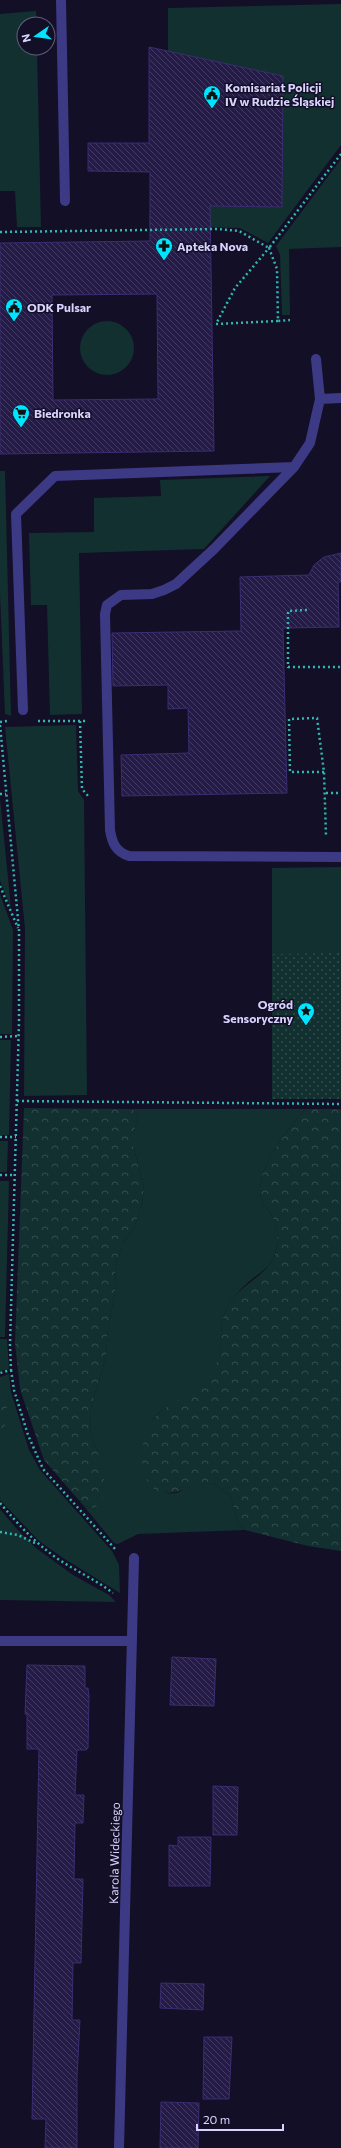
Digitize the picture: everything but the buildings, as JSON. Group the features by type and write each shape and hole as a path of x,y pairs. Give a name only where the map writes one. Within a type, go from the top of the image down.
{"street":[{"path":"61,0 65,201"},
{"path":"316,359 320,399 310,443 294,466 214,549 176,584 152,594 121,595 113,599 107,605 105,614 110,830 115,847 121,853 129,856 341,857"},
{"path":"320,399 341,398"},
{"path":"23,710 16,514 55,476 294,466"},
{"name":"Karola Wideckiego","path":"119,2148 134,1558"},
{"path":"0,1641 132,1641"}],"path":[{"path":"290,320 216,324 235,288 269,248 341,154"},
{"path":"0,232 218,229 239,231 269,248 277,269 278,320"},
{"path":"307,610 288,611 288,667 341,666"},
{"path":"324,772 290,772 290,719 317,718 324,772 326,793 326,857"},
{"path":"32,721 107,721"},
{"path":"80,721 82,790 94,802 109,803"},
{"path":"0,722 8,722"},
{"path":"0,725 19,930 11,1370 14,1390 28,1435 43,1469 119,1556"},
{"path":"326,793 341,793"},
{"path":"0,794 6,794"},
{"path":"0,886 19,930"},
{"path":"0,1037 18,1036"},
{"path":"16,1101 341,1104"},
{"path":"0,1137 16,1137"},
{"path":"0,1175 15,1175"},
{"path":"0,1373 11,1370"},
{"path":"0,1503 20,1528 40,1545 82,1574 118,1595"},
{"path":"0,1532 18,1534 40,1545"}],"green space":[{"path":"341,4 341,145 268,243 240,228 149,226 150,205 282,207 283,76 168,51 168,8"},
{"path":"36,11 36,16 16,16 16,56 37,56 41,227 17,227 15,191 0,191 0,14"},
{"path":"341,159 341,247 289,249 290,315 282,315 280,255 276,246"},
{"path":"107,321 117,323 126,329 132,338 134,348 132,358 126,367 117,373 107,375 97,373 88,367 82,358 80,348 82,338 88,329 97,323"},
{"path":"0,471 5,471 11,716 5,714 0,593"},
{"path":"270,476 204,549 79,553 82,714 50,715 47,605 31,605 29,533 94,532 94,498 161,496 160,480"},
{"path":"76,725 78,791 84,800 87,1095 24,1096 25,929 5,727"},
{"path":"0,798 11,908 0,881"},
{"name":"Ogród Sensoryczny","path":"341,867 341,1099 272,1099 272,868"},
{"path":"0,894 13,930 12,1034 0,1034"},
{"name":"Ogród Sensoryczny","path":"341,953 341,1099 272,1099 272,954"},
{"path":"0,1040 11,1040 9,1135 0,1135"},
{"path":"24,1108 133,1109 138,1118 133,1134 133,1145 144,1189 142,1203 134,1228 124,1241 115,1266 116,1287 108,1328 106,1357 90,1411 91,1437 99,1455 105,1483 103,1497 98,1506 91,1508 83,1505 44,1460 20,1389 15,1343"},
{"path":"133,1109 306,1109 273,1152 266,1165 262,1178 260,1190 262,1201 271,1214 277,1232 277,1243 273,1259 266,1268 240,1290 227,1308 223,1320 219,1358 212,1373 193,1393 165,1408 155,1417 146,1436 143,1448 144,1472 149,1482 156,1489 167,1493 174,1493 180,1492 195,1485 213,1483 230,1495 238,1523 245,1530 138,1534 118,1544 114,1543 83,1505 91,1508 99,1455 91,1437 90,1411 106,1357 108,1328 116,1287 115,1266 124,1241 134,1228 142,1203 144,1189 133,1145 133,1134 138,1118"},
{"path":"306,1109 341,1109 341,1551 308,1546 245,1530 238,1523 230,1495 213,1483 182,1491 163,1492 154,1489 148,1482 143,1469 142,1461 145,1436 153,1420 171,1404 194,1391 211,1373 216,1365 220,1350 225,1312 235,1295 263,1272 273,1259 277,1244 277,1232 271,1214 262,1201 260,1190 262,1178 266,1165 273,1152"},
{"path":"0,1141 8,1141 7,1172 0,1172"},
{"path":"0,1181 9,1181 5,1337 0,1337"},
{"path":"0,1339 7,1339 9,1369 0,1371"},
{"path":"9,1374 11,1392 29,1450 40,1470 112,1551 119,1565 120,1593 63,1558 39,1541 0,1500 0,1377"},
{"path":"0,1390 6,1401 7,1414 0,1439"},
{"path":"0,1509 36,1548 73,1575 109,1595 116,1602 0,1600"}],"place":[{"name":"Komisariat Policji IV w Rudzie Śląskiej","path":"212,109"},
{"name":"Apteka Nova","path":"164,261"},
{"name":"ODK Pulsar","path":"14,322"},
{"name":"Biedronka","path":"21,428"},
{"name":"Ogród Sensoryczny","path":"306,1026"}]}
